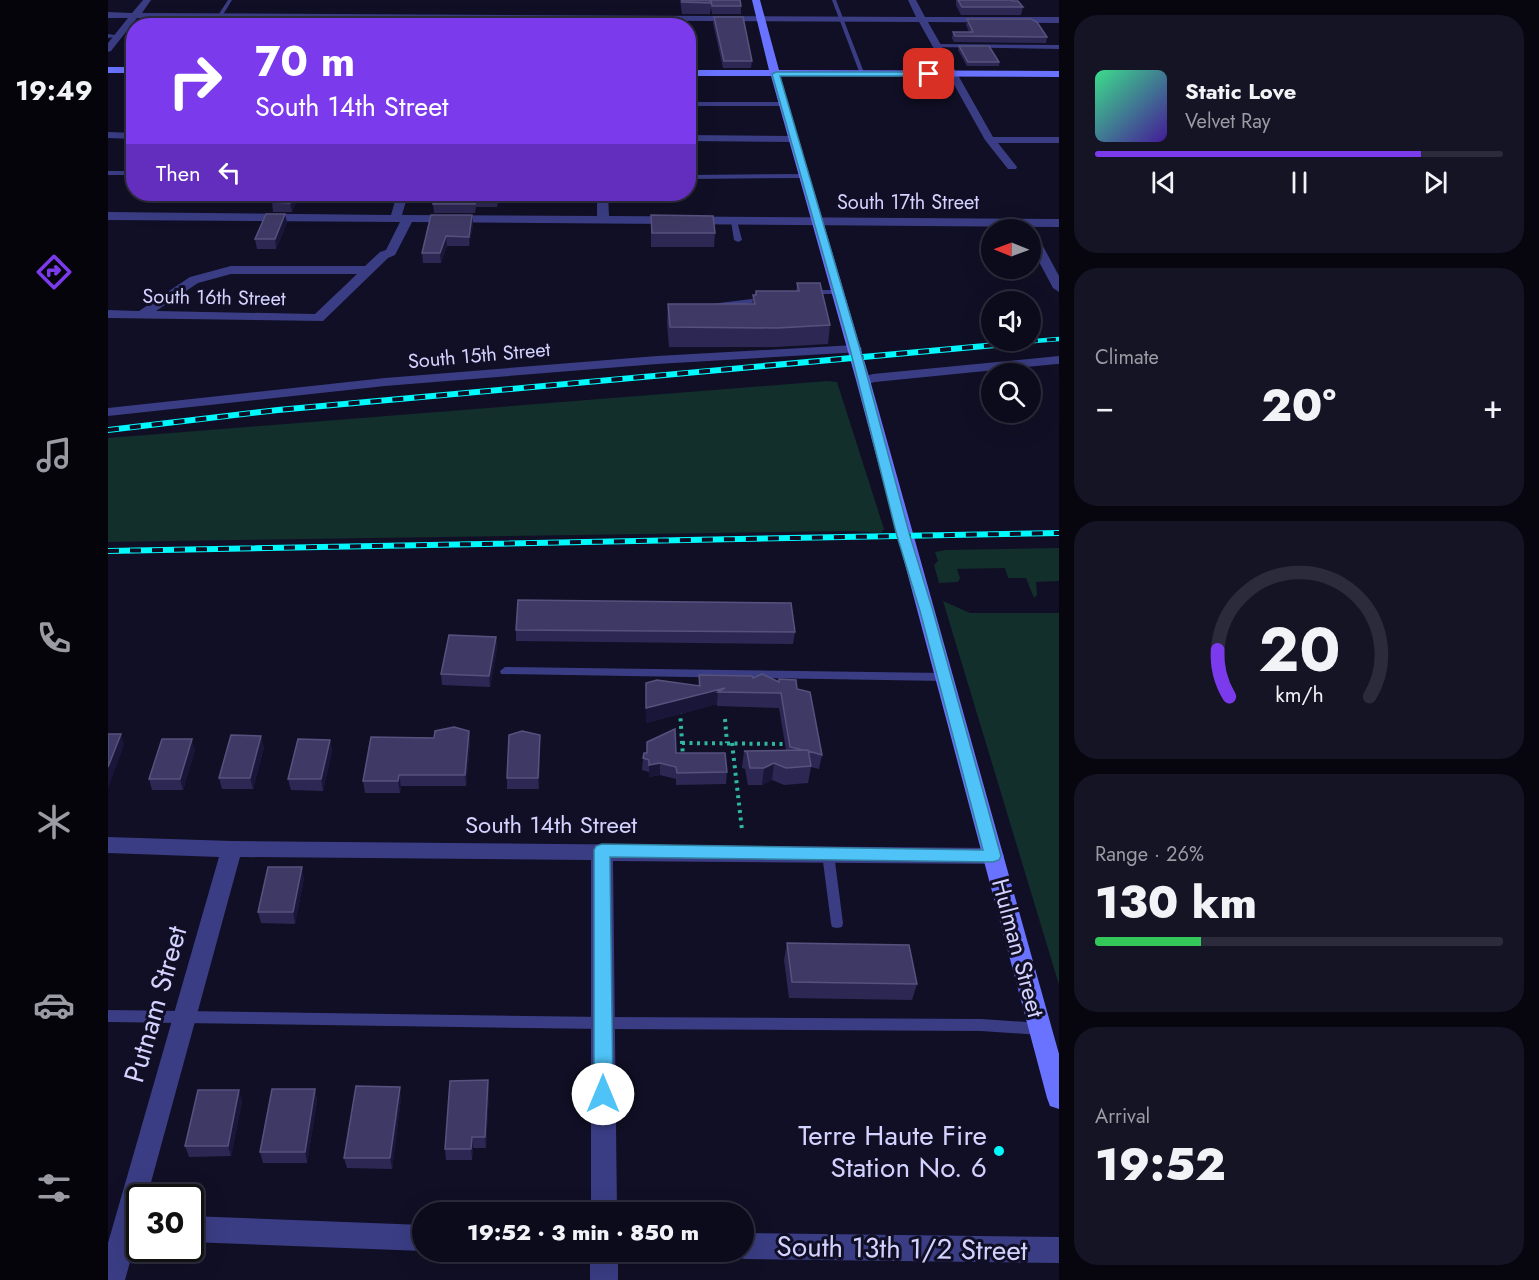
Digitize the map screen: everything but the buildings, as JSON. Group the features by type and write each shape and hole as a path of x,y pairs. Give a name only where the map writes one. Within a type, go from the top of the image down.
{"street":[{"path":"133,18 147,0"},
{"name":"Hulman Street","path":"756,0 864,381 903,536 1059,1098"},
{"path":"912,0 951,74 990,140 1012,167"},
{"path":"108,15 620,18"},
{"path":"696,21 761,18 1059,20"},
{"path":"108,50 126,26"},
{"path":"108,70 126,70"},
{"path":"696,72 1059,74"},
{"path":"108,135 126,136"},
{"path":"696,138 794,139"},
{"path":"990,140 1059,140"},
{"path":"141,315 169,294 194,280 231,270 368,270 384,255 391,252 402,217 402,201"},
{"path":"603,201 603,220"},
{"name":"South 17th Street","path":"108,216 818,221 981,226"},
{"name":"South 17th Street","path":"1041,226 1059,223"},
{"path":"1041,253 1059,288"},
{"name":"South 16th Street","path":"108,314 318,318 368,270"},
{"name":"South 15th Street","path":"108,412 385,382 657,360 855,349"},
{"path":"864,381 873,378 1057,360"},
{"name":"South 14th Street","path":"108,845 232,849 602,850 993,856"},
{"name":"Putnam Street","path":"111,1280 232,849"},
{"path":"602,850 604,1202"},
{"path":"204,1230 412,1238"},
{"name":"South 13th 1/2 Street","path":"754,1246 1059,1250"},
{"path":"604,1262 604,1280"}],"lane":[{"path":"219,16 230,0"},
{"path":"834,0 863,74"},
{"path":"108,36 118,36"},
{"path":"936,46 1059,47"},
{"path":"696,104 784,104"},
{"path":"108,173 126,173"},
{"path":"696,177 805,176"},
{"path":"734,221 738,240"},
{"path":"798,294 838,292"},
{"path":"697,307 779,297"},
{"path":"505,671 944,677"},
{"path":"828,854 837,923"},
{"path":"108,1016 603,1023 969,1025 1040,1029"}],"path":[{"path":"680,706 683,761"},
{"path":"725,719 742,830"},
{"path":"682,743 785,744"}],"green space":[{"path":"837,382 884,529 881,533 853,531 108,542 108,438"},
{"path":"1059,548 1059,581 1036,582 1037,595 1034,598 1026,578 1008,578 1005,568 957,569 960,578 958,582 939,583 934,565 938,561 935,552 945,550"},
{"path":"943,601 970,613 1059,613 1059,985"}],"railway":[{"path":"1041,340 1059,339"},
{"path":"108,430 278,410 981,346"},
{"path":"108,551 1059,533"}],"place":[{"name":"Terre Haute Fire Station No. 6","path":"999,1151"}],"route":[{"path":"603,1094 602,850 993,856 926,611 903,536 855,349 776,74 929,74"}]}
